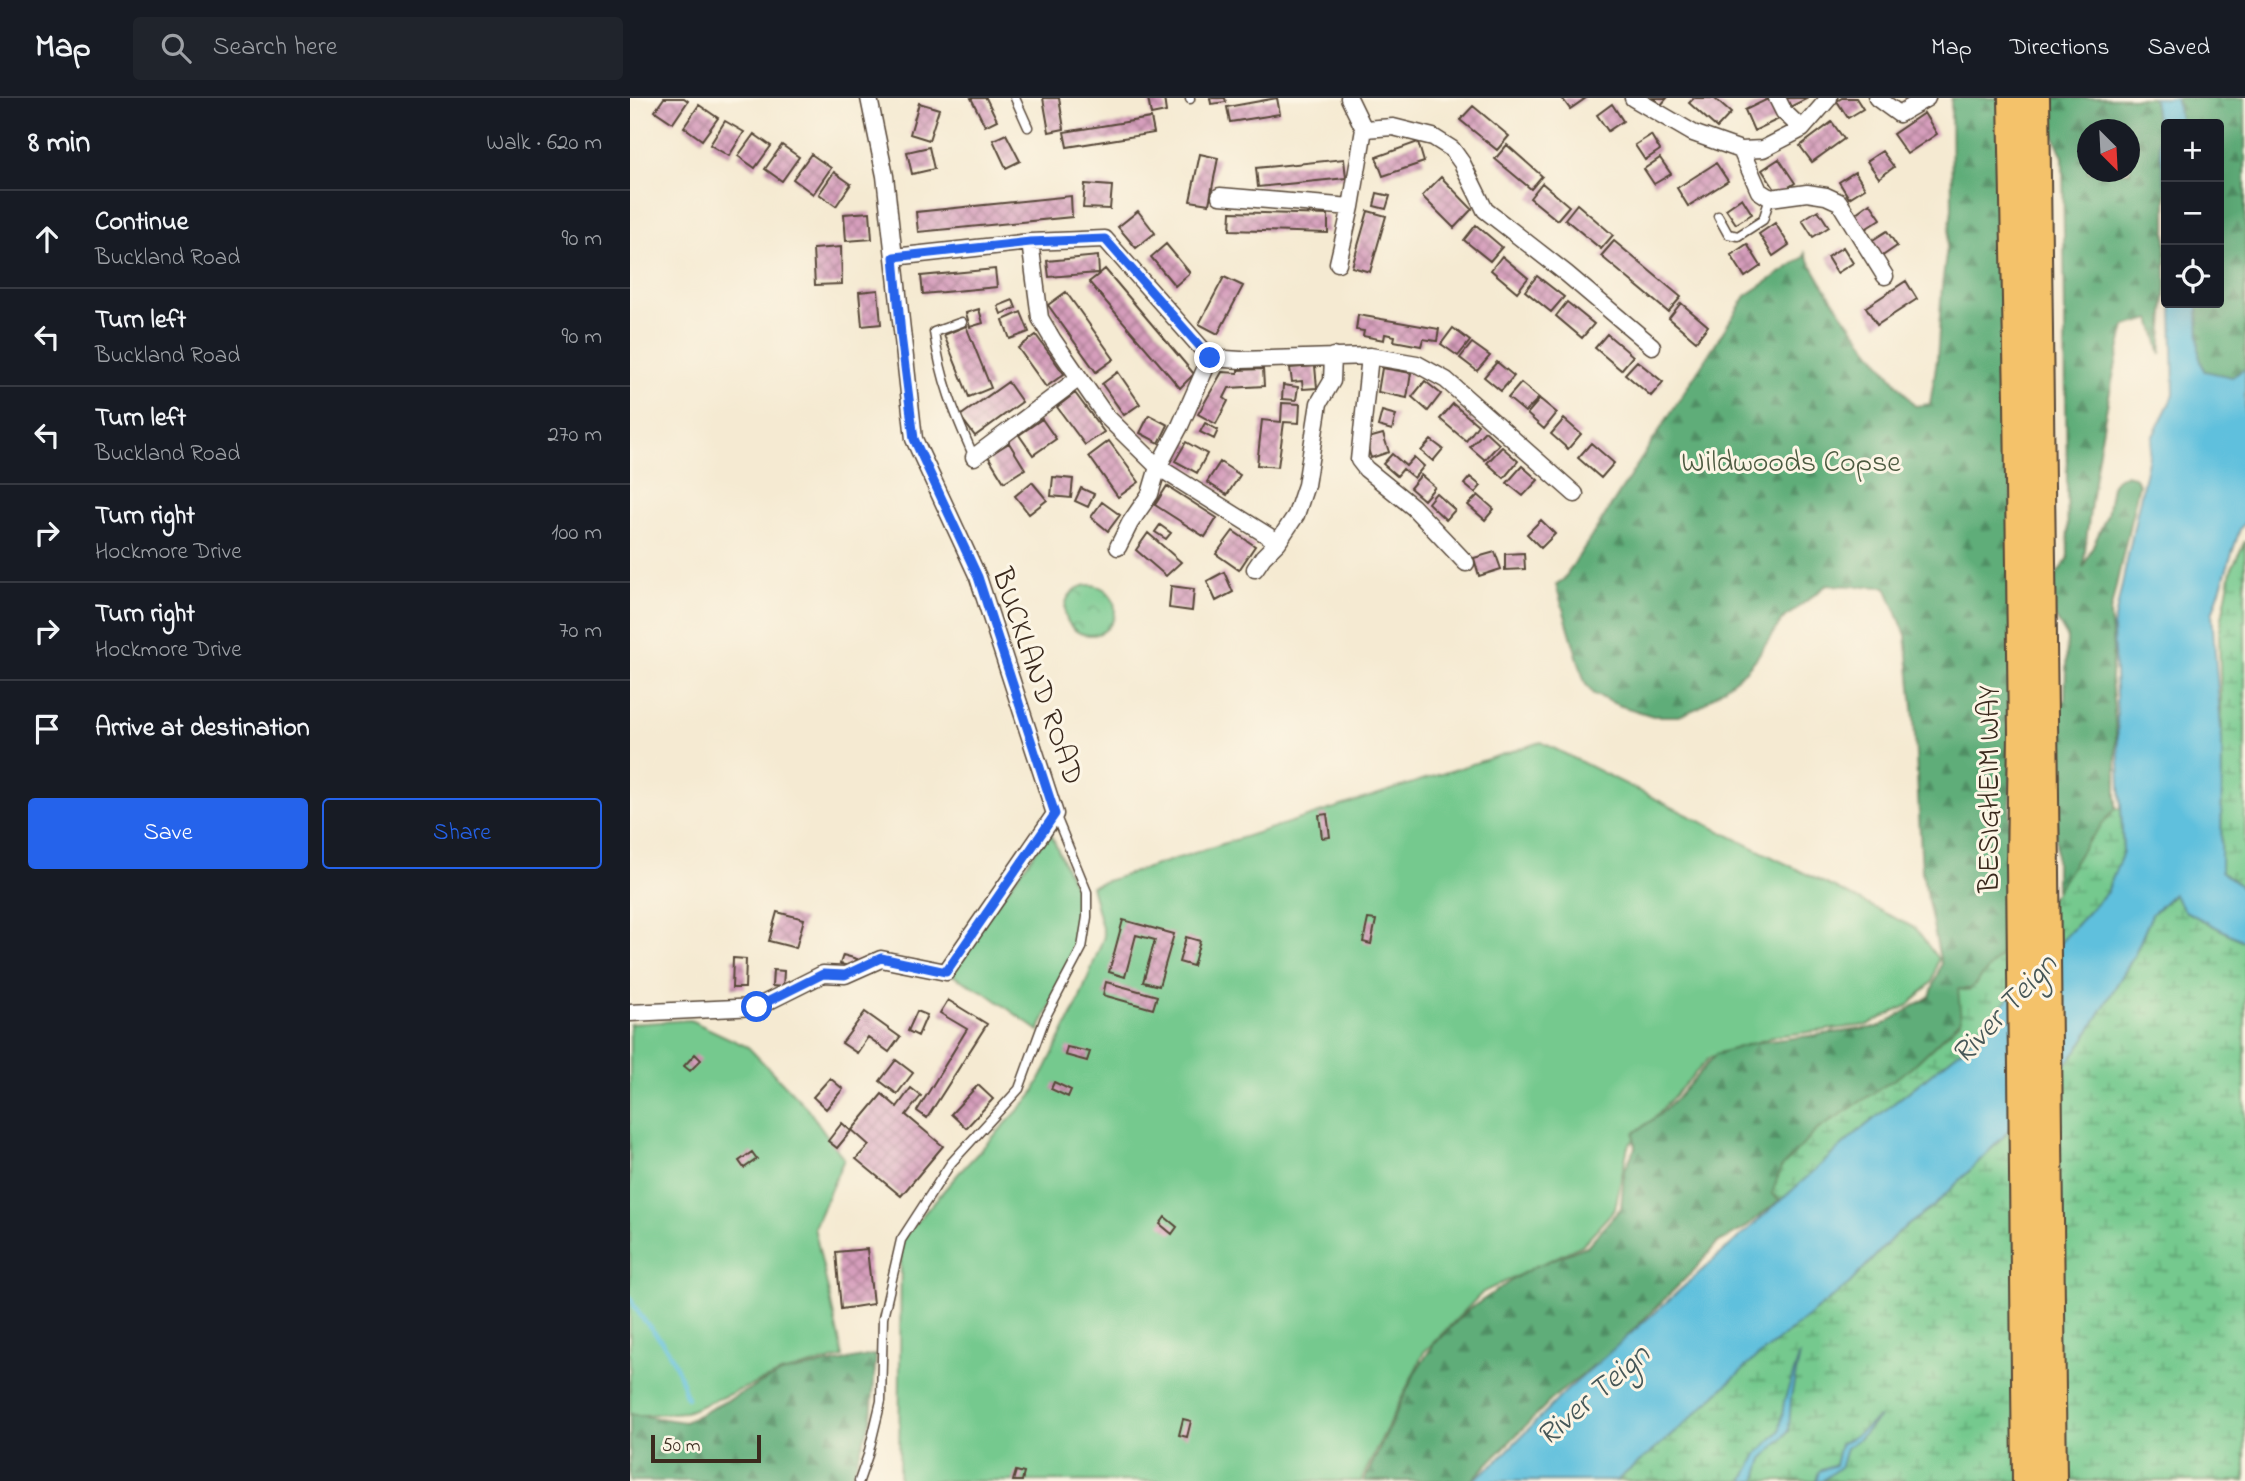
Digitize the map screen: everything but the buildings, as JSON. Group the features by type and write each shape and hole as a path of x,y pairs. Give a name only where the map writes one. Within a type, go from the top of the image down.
{"highway":[{"name":"BESIGHEIM WAY","path":"2012,98 2022,693 2032,864 2052,1481"},
{"name":"BESIGHEIM WAY","path":"2027,1481 2032,864 2045,726 2035,98"}],"street":[{"name":"BUCKLAND ROAD","path":"630,1013 757,1007 823,974 845,975 881,958 946,972 1055,814 978,577 914,439 885,176 869,98"},
{"path":"1338,263 1364,130 1349,98"},
{"path":"1633,98 1693,134 1741,150 1763,149 1802,129 1829,98"},
{"path":"1777,98 1784,112 1802,129"},
{"path":"1877,98 1899,114 1927,98"},
{"path":"1364,130 1393,127 1433,137 1452,149 1462,163 1485,210 1567,274 1652,346"},
{"path":"1741,150 1759,191 1770,198 1807,193 1826,195 1839,202 1885,276"},
{"path":"1220,196 1351,207"},
{"path":"894,257 1030,242 1105,239 1210,358 1241,360 1370,356 1417,364 1446,380 1575,494"},
{"path":"1030,242 1040,318 1105,415 1158,467 1278,542"},
{"path":"1255,569 1296,515 1306,485 1319,403 1332,381 1333,356"},
{"path":"1370,356 1359,460 1366,469 1413,507 1466,563"},
{"path":"1118,547 1130,523 1150,494 1158,467 1180,426 1210,358"},
{"path":"974,457 1079,378"}],"lane":[{"path":"1015,98 1028,127"},
{"path":"1718,216 1728,234 1738,236 1763,220 1770,198"},
{"path":"962,322 934,332 938,362 948,398 974,457"},
{"path":"859,1481 869,1455 881,1401 883,1318 901,1240 951,1163 1019,1088 1045,1018 1082,948 1087,917 1087,892 1055,814"}],"green space":[{"name":"Wildwoods Copse","path":"1951,98 2000,98 2013,565 2008,948 1971,989 1959,989 1961,1020 1910,1069 1816,1131 1772,1194 1781,1199 1742,1230 1717,1243 1612,1355 1594,1365 1554,1397 1471,1481 1364,1481 1416,1371 1434,1344 1468,1310 1515,1278 1536,1266 1587,1246 1621,1208 1624,1171 1635,1148 1634,1133 1680,1095 1716,1054 1753,1043 1879,1027 1930,996 1941,964 1922,872 1914,718 1906,635 1886,587 1827,585 1782,620 1745,671 1700,707 1679,716 1653,716 1593,694 1585,683 1556,585 1564,579 1746,296 1804,257 1805,253 1842,313 1915,406 1930,404 1952,209"},
{"path":"2045,98 2153,98 2161,156 2161,308 2164,308 2161,354 2151,319 2125,326 2100,446 2083,568 2107,515 2112,486 2126,474 2133,476 2139,483 2110,613 2113,650 2111,678 2116,732 2116,808 2089,839 2056,892 2056,703 2065,701 2067,637 2055,617 2054,578 2068,559 2063,157 2045,115"},
{"path":"2176,98 2245,98 2245,369 2232,377 2204,371 2199,355 2198,308 2224,308 2224,119 2180,119"},
{"path":"2245,541 2245,890 2221,871 2219,634 2231,570"},
{"path":"1090,585 1108,592 1115,610 1108,628 1090,635 1072,628 1065,610 1072,592"},
{"path":"1541,742 1915,928 1938,959 1932,982 1909,1005 1867,1025 1776,1036 1710,1057 1628,1146 1615,1209 1582,1245 1483,1292 1424,1352 1361,1481 899,1481 901,1240 959,1173 1032,1096 1078,1003 1104,936 1091,886"},
{"path":"2116,808 2121,809 2123,852 2107,892 1961,1050 1859,1131 1792,1192 1780,1200 1772,1194 1781,1168 1816,1131 1910,1069 1961,1021 1958,989 1969,991 2056,892 2086,844"},
{"path":"1050,832 1079,897 1078,945 1039,1031 986,993 946,972"},
{"path":"2174,894 2185,911 2245,942 2245,1481 1616,1481 1679,1429 1752,1361 1849,1284 1896,1234 1935,1205 2002,1138 2077,1051 2134,956 2152,914"},
{"path":"690,1020 748,1047 807,1108 844,1159 814,1227 843,1357 781,1373 686,1412 630,1416 630,1024"},
{"path":"876,1355 871,1419 850,1481 630,1481 630,1414 685,1422 781,1373"}],"water":[{"path":"2153,98 2176,98 2180,119 2161,119 2161,156"},
{"name":"River Teign","path":"2172,308 2198,308 2199,355 2204,371 2232,377 2245,369 2245,522 2240,529 2212,614 2222,741 2221,871 2245,890 2245,942 2185,911 2173,894 2152,914 2134,956 2077,1051 2002,1138 1935,1205 1896,1234 1849,1284 1752,1361 1679,1429 1616,1481 1472,1481 1496,1462 1565,1392 1859,1131 1961,1050 2107,892 2123,852 2113,628 2153,436 2174,394"},
{"path":"1800,1354 1791,1397 1789,1431 1763,1459 1756,1481 1743,1481 1757,1454 1780,1430 1784,1402"},
{"path":"1879,1417 1860,1438 1846,1448 1841,1466 1822,1481 1816,1481 1819,1471 1835,1465 1840,1444"}],"waterway":[{"path":"630,1297 670,1355 687,1398"}],"route":[{"path":"757,1007 823,974 845,975 881,958 946,972 1055,814 978,577 914,439 894,257 1030,242 1105,239 1210,358"}]}
